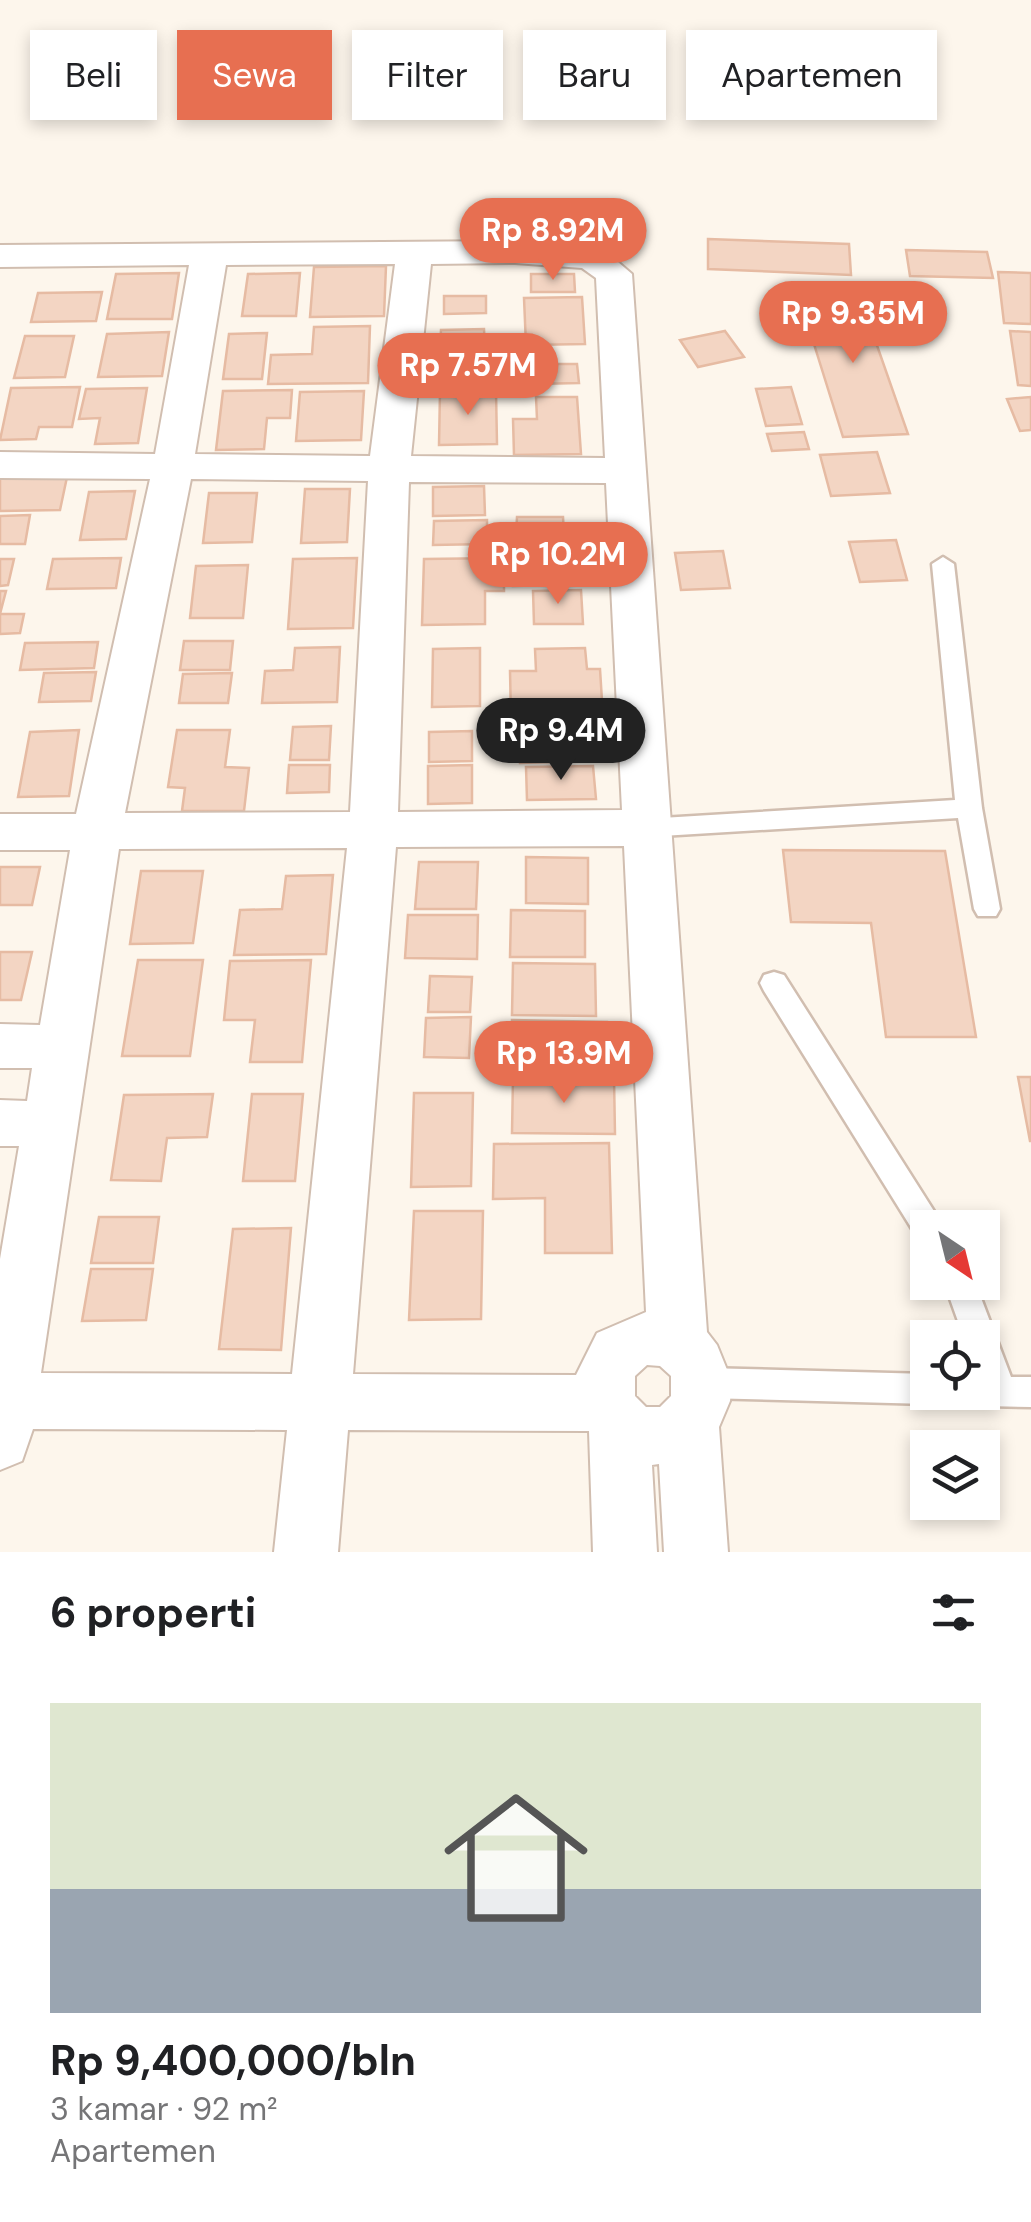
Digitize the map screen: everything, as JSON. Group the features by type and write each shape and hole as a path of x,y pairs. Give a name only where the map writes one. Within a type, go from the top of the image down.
{"street":[{"path":"3,265 210,255 515,252 591,258 614,274 645,828 690,1384 696,1552"},
{"path":"306,1552 373,830 389,468 414,253"},
{"path":"210,255 173,466 98,831 64,1046 26,1123 3,1414 318,1400 612,1412 654,1434 690,1384"},
{"path":"0,465 626,471"},
{"path":"0,832 645,828"},
{"path":"0,1046 64,1046"},
{"path":"625,1552 612,1412 603,1374 620,1350 648,1340 690,1384"}],"lane":[{"path":"942,564 969,808 988,910"},
{"path":"645,828 969,808"},
{"path":"774,984 917,1210"},
{"path":"690,1384 910,1389"}],"building":[{"path":"708,239 849,244 851,275 708,269"},
{"path":"906,250 987,252 993,278 910,276"},
{"path":"386,266 384,316 310,317 314,267"},
{"path":"998,272 1031,273 1031,324 1004,323"},
{"path":"179,273 172,319 107,319 116,274"},
{"path":"300,273 296,316 242,316 248,274"},
{"path":"531,274 574,274 575,292 531,292"},
{"path":"102,292 96,321 31,322 38,293"},
{"path":"859,294 908,434 843,437 799,296"},
{"path":"444,296 486,296 486,313 444,314"},
{"path":"582,297 585,344 526,345 524,298"},
{"path":"370,326 368,383 268,384 271,355 312,354 314,327"},
{"path":"484,329 485,350 440,351 441,330"},
{"path":"725,331 744,357 698,367 680,340"},
{"path":"1010,331 1031,332 1031,386 1018,385"},
{"path":"169,332 162,376 98,377 107,334"},
{"path":"267,333 262,379 223,379 229,334"},
{"path":"25,336 74,336 65,377 14,378"},
{"path":"483,353 484,375 443,376 443,354"},
{"path":"534,364 577,364 579,383 535,384"},
{"path":"80,387 72,427 39,427 36,439 0,440 11,388"},
{"path":"791,387 802,424 766,426 756,389"},
{"path":"147,388 138,443 95,444 100,418 79,419 86,389"},
{"path":"292,390 290,418 267,418 264,449 216,450 223,391"},
{"path":"364,391 361,440 296,441 300,392"},
{"path":"496,391 497,444 439,445 440,392"},
{"path":"536,397 577,397 581,454 514,455 513,419 537,419"},
{"path":"1031,397 1031,430 1020,431 1007,399"},
{"path":"804,432 809,449 772,451 767,434"},
{"path":"877,452 890,493 831,496 820,455"},
{"path":"67,477 60,510 0,511 0,478"},
{"path":"484,486 485,515 433,516 433,487"},
{"path":"305,489 350,489 347,542 301,543"},
{"path":"135,491 126,539 80,540 89,492"},
{"path":"209,493 257,493 252,542 203,543"},
{"path":"30,515 25,544 0,544 0,516"},
{"path":"517,517 563,517 565,552 611,552 614,584 513,586"},
{"path":"487,520 487,544 433,545 434,521"},
{"path":"896,540 907,580 860,582 849,542"},
{"path":"723,551 730,588 681,590 675,553"},
{"path":"121,558 116,588 47,589 53,559"},
{"path":"357,558 353,628 288,629 293,559"},
{"path":"504,558 504,591 485,591 485,624 422,625 424,559"},
{"path":"0,559 14,559 8,585 0,586"},
{"path":"248,565 243,618 190,618 196,566"},
{"path":"581,590 583,624 534,624 533,591"},
{"path":"0,591 6,591 0,614"},
{"path":"0,614 24,614 20,633 0,634"},
{"path":"184,641 233,641 230,670 180,670"},
{"path":"98,642 94,668 20,670 25,643"},
{"path":"340,647 337,702 262,703 265,671 293,670 295,648"},
{"path":"480,648 480,706 432,707 433,649"},
{"path":"585,648 587,669 600,669 603,717 511,719 510,671 536,671 535,649"},
{"path":"96,672 91,701 39,702 44,673"},
{"path":"232,673 228,703 179,703 183,674"},
{"path":"331,726 329,760 290,760 293,727"},
{"path":"79,730 69,796 18,797 30,732"},
{"path":"177,730 230,730 225,767 249,768 244,811 182,811 185,788 168,787"},
{"path":"587,730 589,761 520,763 519,731"},
{"path":"472,731 472,761 429,762 429,732"},
{"path":"289,765 330,765 329,792 287,793"},
{"path":"472,765 472,803 428,804 428,766"},
{"path":"593,766 596,799 527,800 526,767"},
{"path":"783,850 945,851 976,1037 886,1037 871,923 791,922"},
{"path":"526,857 588,858 588,904 526,903"},
{"path":"419,862 478,862 476,909 415,909"},
{"path":"0,867 40,867 32,905 0,905"},
{"path":"141,871 203,871 193,943 130,944"},
{"path":"333,875 326,954 234,955 240,910 282,909 286,876"},
{"path":"511,910 585,911 585,957 510,957"},
{"path":"408,915 478,915 477,959 405,958"},
{"path":"0,952 32,952 21,1000 0,1000"},
{"path":"138,960 203,960 190,1056 122,1056"},
{"path":"311,960 302,1062 250,1062 255,1020 224,1020 230,961"},
{"path":"513,963 595,964 596,1016 512,1015"},
{"path":"430,976 472,977 470,1012 428,1012"},
{"path":"471,1017 469,1058 424,1057 426,1018"},
{"path":"512,1020 607,1022 608,1072 511,1072"},
{"path":"1018,1077 1031,1077 1031,1141 1030,1141"},
{"path":"513,1078 614,1078 615,1134 512,1133"},
{"path":"414,1093 473,1093 471,1186 411,1187"},
{"path":"213,1094 207,1137 167,1138 161,1181 111,1180 124,1095"},
{"path":"252,1094 303,1094 295,1181 243,1181"},
{"path":"609,1143 612,1253 545,1253 545,1198 493,1199 494,1144"},
{"path":"414,1211 483,1211 481,1319 409,1320"},
{"path":"99,1217 159,1217 153,1263 91,1263"},
{"path":"291,1228 281,1350 219,1349 233,1229"},
{"path":"91,1269 153,1269 146,1320 82,1321"}]}
